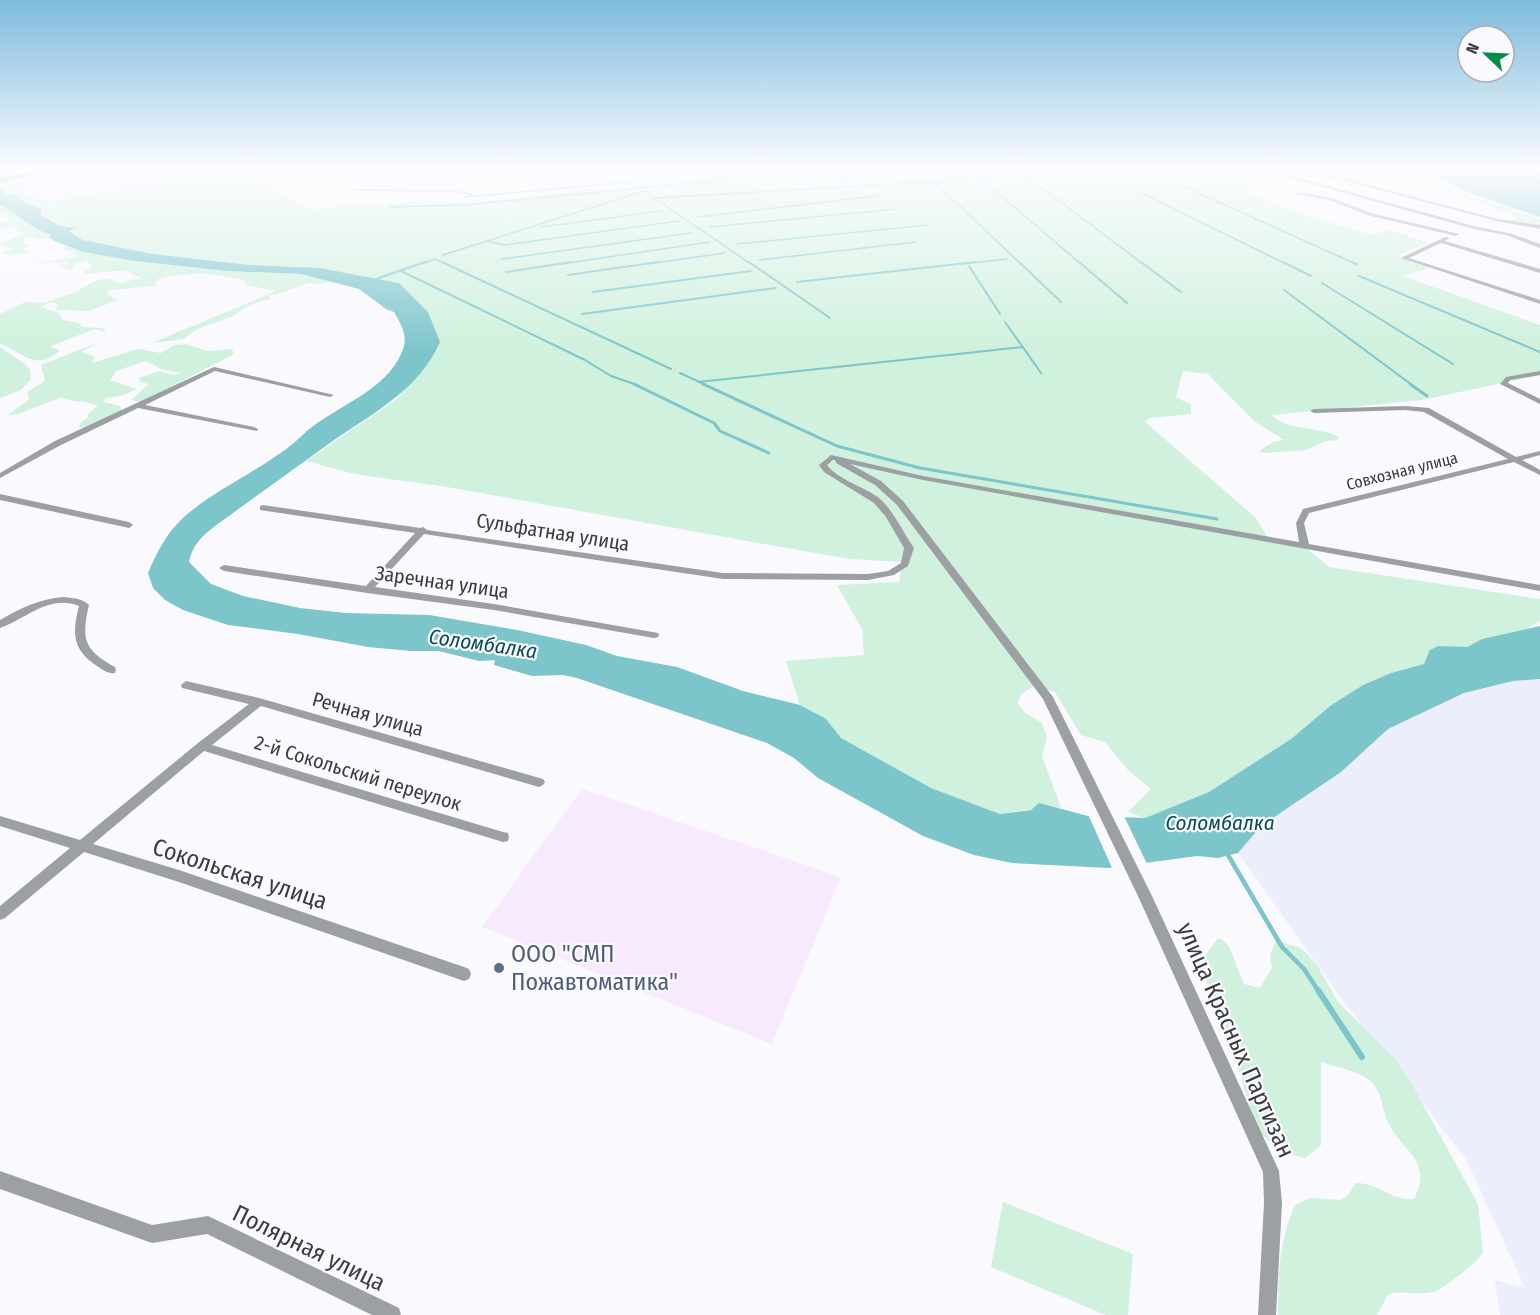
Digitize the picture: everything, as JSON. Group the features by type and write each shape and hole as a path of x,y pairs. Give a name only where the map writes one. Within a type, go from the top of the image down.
{"street":[{"path":"1435,229 1455,234"},
{"path":"1471,229 1455,234 1404,258 1539,301"},
{"path":"1483,229 1507,234 1540,246"},
{"path":"1442,241 1540,271"},
{"path":"0,476 58,443 214,369 330,396"},
{"path":"1540,373 1508,378 1504,384 1540,402"},
{"path":"140,406 254,429"},
{"path":"1314,411 1405,408 1426,410 1540,473"},
{"name":"Совхозная улица","path":"1304,544 1300,523 1306,511 1540,453"},
{"path":"831,457 923,478 1304,544 1540,588"},
{"name":"Сульфатная улица","path":"263,508 723,576 838,577 891,573 905,564 909,548 879,503 861,489 826,471 823,465 831,457"},
{"name":"улица Красных Партизан","path":"831,457 878,483 900,503 1048,697 1145,896 1271,1172 1273,1203 1267,1315"},
{"path":"0,497 129,525"},
{"path":"367,590 423,530"},
{"name":"Заречная улица","path":"224,568 494,607 654,635"},
{"path":"0,625 37,606 62,599 77,601 84,604 78,628 80,643 91,658 111,669"},
{"name":"Речная улица","path":"186,685 259,702 539,782"},
{"path":"0,914 201,746 259,702"},
{"name":"2-й Сокольский переулок","path":"201,746 503,837"},
{"name":"Сокольская улица","path":"0,821 190,880 464,974"},
{"name":"Полярная улица","path":"0,1180 152,1234 208,1225 392,1315"}],"shaded area":[{"path":"1540,679 1540,1315 1500,1315 1495,1280 1525,1288 1466,1159 1343,1001 1238,853 1261,826 1341,772 1388,729 1464,693 1513,681"},
{"path":"582,789 841,877 772,1044 482,927"}],"green space":[{"path":"38,229 51,235 50,238 35,239 35,236 24,238 24,243 30,245 24,249 30,252 11,255 0,253 14,249 0,244 24,233 15,230"},
{"path":"1353,229 1372,235 1391,230 1429,243 1396,256 1430,268 1403,276 1540,325 1540,375 1422,400 1271,415 1286,424 1331,433 1339,437 1337,440 1326,441 1306,450 1262,453 1260,450 1273,442 1284,440 1254,421 1208,374 1183,371 1176,397 1191,405 1191,414 1150,418 1145,422 1256,518 1270,542 1305,547 1329,567 1540,599 1540,621 1525,630 1482,639 1467,647 1453,647 1428,657 1424,664 1391,673 1363,685 1330,706 1291,739 1209,792 1145,818 1128,812 1151,789 1128,770 1105,742 1081,735 1055,692 1034,686 1021,694 1018,703 1025,713 1042,723 1047,737 1042,756 1061,808 1051,806 1000,814 931,788 841,738 826,720 800,705 786,661 864,655 862,629 837,585 899,582 902,562 851,559 447,487 354,474 306,461 397,399 438,347 428,312 399,283 320,268 249,265 153,254 83,240 69,231"},
{"path":"67,247 248,272 301,274 330,281 322,284 310,283 271,295 270,299 254,303 231,317 195,330 184,339 152,343 276,291 247,285 244,283 246,281 224,276 192,274 158,279 156,286 110,290 106,293 118,300 89,311 58,310 56,309 58,304 51,302 41,307 59,313 62,320 79,323 82,327 103,328 106,332 94,329 49,347 60,350 51,357 43,360 28,358 0,344 0,314 25,302 44,303 73,293 97,280 110,279 120,283 141,278 130,271 81,274 92,267 87,260 75,264 74,268 69,270 59,265 68,264 68,261 31,264 77,257 76,254 63,249"},
{"path":"99,342 81,352 95,357 92,363 138,349 161,353 175,345 186,344 207,351 232,349 234,354 141,402 131,400 149,384 140,382 139,378 159,371 173,375 181,373 161,369 146,361 116,371 110,380 136,389 124,395 106,398 104,402 120,406 122,411 89,426 79,428 80,423 88,418 88,414 98,406 61,397 19,414 7,415 30,399 27,392 45,381 41,365"},
{"path":"0,347 26,365 30,370 31,379 21,390 0,398"},
{"path":"1218,938 1229,947 1244,984 1260,988 1272,968 1270,955 1276,940 1300,948 1317,965 1338,1002 1396,1060 1411,1083 1478,1204 1483,1252 1469,1267 1440,1289 1426,1293 1392,1293 1387,1296 1377,1315 1278,1315 1279,1273 1283,1245 1295,1205 1311,1198 1340,1200 1347,1196 1356,1183 1406,1199 1414,1199 1420,1174 1418,1165 1388,1122 1374,1085 1358,1074 1321,1062 1321,1145 1305,1158 1290,1154 1273,1145 1260,1133 1252,1115 1234,1052 1216,1017 1203,969 1204,957"},
{"path":"1003,1202 1133,1254 1128,1315 1106,1315 991,1267"}],"water":[{"name":"Соломбалка","path":"38,229 73,229 69,231 83,240 153,254 249,265 320,268 399,283 428,312 440,342 431,360 406,389 215,526 196,545 189,562 211,584 243,596 300,608 346,613 429,615 517,630 586,645 617,656 677,667 743,691 800,705 826,719 841,738 931,788 1000,814 1031,810 1039,803 1088,816 1145,818 1209,792 1291,739 1330,706 1363,685 1391,673 1424,664 1430,650 1438,646 1467,647 1482,639 1540,626 1540,679 1513,681 1464,693 1388,729 1341,772 1261,826 1238,853 1218,858 1197,856 1108,868 1012,863 974,855 923,836 818,778 794,758 767,743 577,678 563,675 532,676 494,665 495,660 479,661 439,651 368,647 298,634 228,625 183,610 165,600 153,588 148,573 159,550 179,522 212,496 282,452 312,427 378,383 398,360 405,342 404,333 394,312 386,309 359,289 301,274 228,271 135,261 84,252 54,241 50,238 51,235"}],"pier":[{"path":"1087,812 1123,814 1148,866 1113,870"}],"waterway":[{"path":"443,255 524,229"},
{"path":"489,242 505,245 618,229"},
{"path":"700,229 751,264"},
{"path":"736,244 884,229"},
{"path":"984,229 1021,264"},
{"path":"1040,229 1081,264"},
{"path":"1097,229 1143,264"},
{"path":"1216,229 1286,264"},
{"path":"1279,229 1356,264 1352,262"},
{"path":"502,259 691,233"},
{"path":"561,264 710,242"},
{"path":"759,260 916,242"},
{"path":"647,264 725,253"},
{"path":"420,264 435,259 446,264"},
{"path":"962,264 1007,259"},
{"path":"373,280 425,262"},
{"path":"442,262 671,369"},
{"path":"506,272 571,262"},
{"path":"568,275 658,262"},
{"path":"749,262 830,318"},
{"path":"797,282 976,262"},
{"path":"1019,262 1061,302"},
{"path":"1079,262 1127,303"},
{"path":"1141,262 1181,292"},
{"path":"1283,262 1311,276"},
{"path":"969,266 1000,314"},
{"path":"401,271 585,360 611,376 637,385"},
{"path":"593,292 751,271"},
{"path":"1359,276 1540,352"},
{"path":"1322,283 1453,364"},
{"path":"582,314 776,288"},
{"path":"1284,290 1412,385"},
{"path":"1005,322 1023,347"},
{"path":"699,382 1023,347"},
{"path":"1023,347 1041,373"},
{"path":"680,373 699,382"},
{"path":"699,382 706,385"},
{"path":"634,384 714,423 720,431 769,453"},
{"path":"703,384 837,446 920,468 1217,519"},
{"path":"1410,384 1427,396"},
{"path":"1228,855 1282,947 1304,969 1319,992"},
{"path":"1318,990 1362,1057"}],"place":[{"name":"ООО \"СМП Пожавтоматика\"","path":"499,968"}]}
